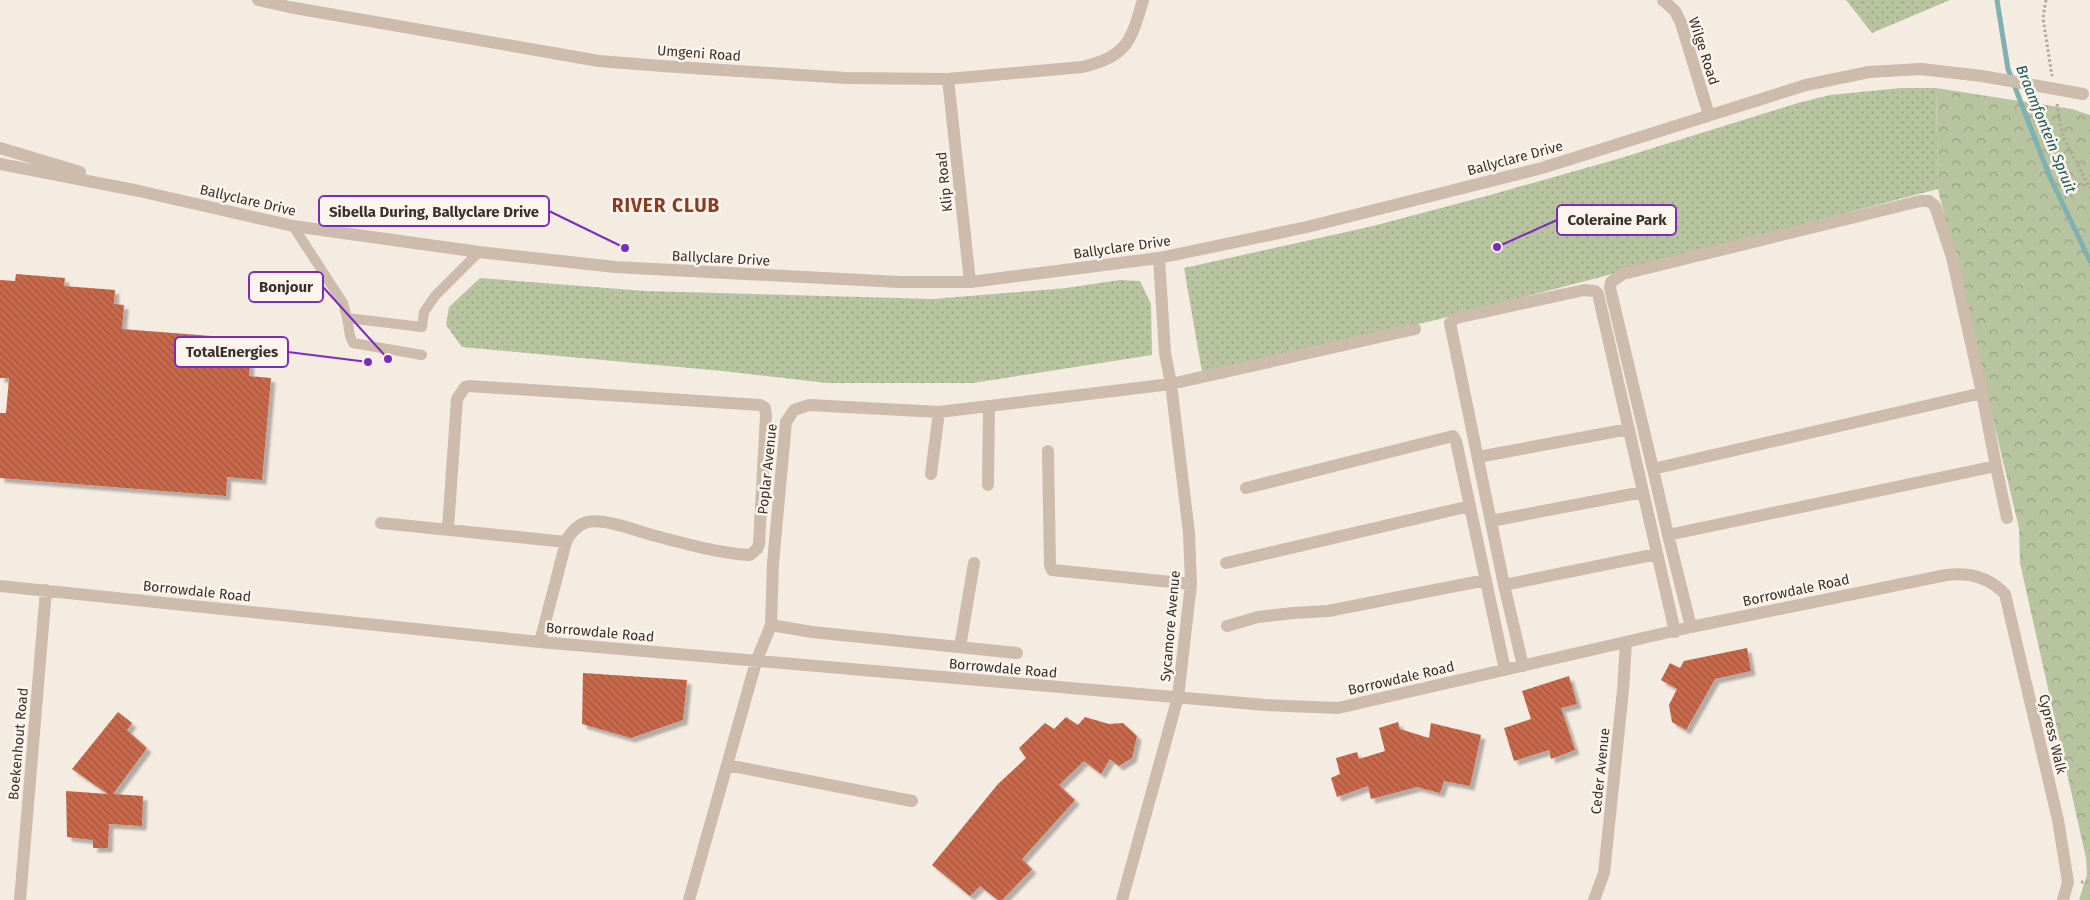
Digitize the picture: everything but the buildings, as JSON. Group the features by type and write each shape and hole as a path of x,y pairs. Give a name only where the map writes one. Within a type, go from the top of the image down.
{"street":[{"name":"Umgeni Road","path":"258,0 281,6 599,61 846,78 948,79 1082,67 1098,63 1116,54 1127,44 1134,32 1143,0"},
{"name":"Wilge Road","path":"1663,0 1675,10 1681,22 1709,115"},
{"name":"Ballyclare Drive","path":"0,164 139,190 293,226 479,252 615,267 899,282 970,282 1159,258 1307,227 1542,168 1806,85 1869,72 1921,69 1982,76 2086,95"},
{"name":"Klip Road","path":"948,79 970,282"},
{"name":"Ballyclare Drive","path":"0,148 139,190"},
{"path":"1691,627 1610,288 1611,282 1624,274 1920,201 1929,201 1935,206 1952,257 2007,518"},
{"name":"Sycamore Avenue","path":"1122,900 1178,698 1191,584 1188,533 1171,384 1165,353 1159,258"},
{"path":"1523,666 1504,585 1450,321 1456,318 1584,290 1595,291 1598,294 1675,632"},
{"name":"Poplar Avenue","path":"689,900 756,662 771,625 772,563 786,422 794,410 809,405 939,412 1171,384 1415,328"},
{"path":"448,528 457,398 465,387 760,405 765,408 759,544 757,549 750,555 589,521 580,525 570,534 566,542 540,642"},
{"path":"1653,469 1982,394"},
{"path":"988,484 989,406"},
{"path":"931,474 939,412"},
{"path":"1478,457 1629,429"},
{"path":"1246,488 1452,435 1456,441 1505,670"},
{"path":"1048,451 1050,565 1052,570 1191,584"},
{"path":"1668,535 1996,466"},
{"path":"1491,521 1643,492"},
{"path":"1226,563 1470,506"},
{"path":"381,523 448,528 566,542"},
{"path":"1504,585 1657,554"},
{"path":"960,647 974,564"},
{"name":"Borrowdale Road","path":"0,586 540,642 756,662 1266,705 1338,708 1691,627 1946,575 1964,573 1991,582"},
{"path":"1227,626 1258,617 1293,612 1328,612 1486,580"},
{"name":"Cypress Walk","path":"1991,582 2005,594 2056,810 2068,882 2063,900"},
{"name":"Boekenhout Road","path":"20,900 46,590"},
{"path":"771,625 812,632 1018,653"},
{"name":"Ceder Avenue","path":"1594,900 1604,873 1626,643"},
{"path":"727,765 912,801"}],"lane":[{"path":"293,226 343,303 353,343 422,355"},
{"path":"347,318 422,327 424,312 436,296 479,252"}],"green space":[{"path":"1846,0 1950,0 1872,33"},
{"path":"1901,88 1936,88 1938,189 1436,320 1202,372 1184,268 1373,226 1490,195 1621,158 1798,103 1830,95"},
{"path":"1936,88 2072,109 2090,115 2090,900 2079,900 2087,875 2086,858 2020,563 2019,528 1938,189"},
{"path":"480,278 645,291 933,299 1066,288 1120,280 1140,281 1151,304 1152,355 973,383 827,383 722,371 462,347 446,325 449,307"}],"waterway":[{"name":"Braamfontein Spruit","path":"1997,0 2008,69 2049,175 2090,261"}],"place":[{"name":"Coleraine Park","path":"1497,247"},
{"name":"Sibella During, Ballyclare Drive","path":"625,248"},
{"name":"Bonjour","path":"388,359"},
{"name":"TotalEnergies","path":"368,362"}],"district":[{"name":"RIVER CLUB","path":"666,205"}]}
